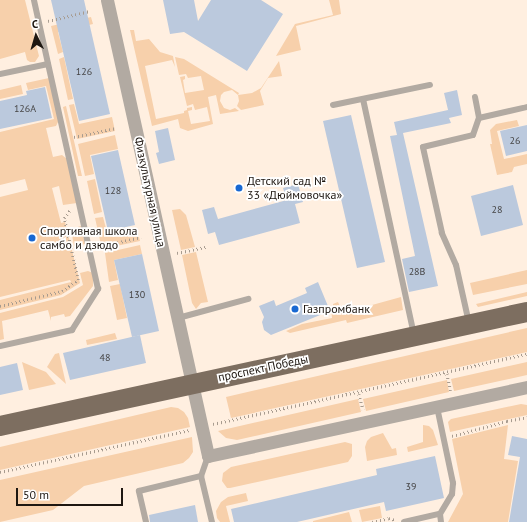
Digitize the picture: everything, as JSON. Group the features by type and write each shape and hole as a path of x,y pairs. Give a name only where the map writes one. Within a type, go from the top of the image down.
{"main road":[{"name":"проспект Победы","path":"0,426 192,383 415,337 527,312"}],"street":[{"name":"Физкультурная улица","path":"107,0 208,456"},
{"path":"208,456 527,387"}],"lane":[{"path":"0,346 72,330 98,289 34,0"},
{"path":"0,74 48,64"},
{"path":"332,105 430,85"},
{"path":"469,325 456,265 442,232 423,147 473,135 479,118 475,97"},
{"path":"363,99 415,337"},
{"path":"479,118 527,107"},
{"path":"178,318 248,299"},
{"path":"437,407 454,483 452,494 440,514 441,522"},
{"path":"208,456 201,476 212,522"},
{"path":"146,522 140,491 201,476"},
{"path":"404,522 440,514"}],"path":[{"path":"49,20 90,11"},
{"path":"74,137 116,128"},
{"path":"0,306 62,291 78,280 64,218 78,199"},
{"path":"98,247 141,237"},
{"path":"176,253 206,248"},
{"path":"209,425 527,354"},
{"path":"444,438 506,421 527,417"},
{"path":"0,472 194,429"},
{"path":"372,522 389,518 396,520"}],"shaded area":[{"path":"0,0 25,0 39,56 35,62 30,62 27,60 25,52 0,59"},
{"path":"329,0 339,0 341,14 296,26 301,50 276,56 295,24 333,15"},
{"path":"91,17 93,24 58,32 63,52 58,54 51,26"},
{"path":"130,30 134,30 136,41 149,39 160,52 173,56 175,67 172,60 145,66 156,119 184,113 187,108 192,107 192,110 188,111 191,124 210,121 207,107 195,110 193,104 187,106 180,77 185,76 185,79 183,80 185,93 204,90 201,76 188,78 186,74 179,75 175,57 184,59 239,93 238,95 232,90 224,92 221,95 220,101 224,108 230,110 235,108 239,111 220,114 216,95 208,97 213,124 188,131 180,128 178,119 152,126"},
{"path":"64,57 73,99 68,100 59,59"},
{"path":"279,61 282,76 268,78 260,91 264,105 241,110 237,106 239,101 238,95 252,93 261,88"},
{"path":"49,78 59,120 56,126 46,128 53,157 62,155 67,159 77,203 63,205 59,186 52,188 61,223 65,222 80,283 61,295 0,310 0,300 71,282 70,280 0,297 0,197 28,190 25,179 0,185 0,132 54,119 46,86 28,90 26,83"},
{"path":"21,85 23,94 0,99 0,90"},
{"path":"74,104 79,124 112,117 115,131 77,139 69,105"},
{"path":"66,106 82,176 78,176 63,107"},
{"path":"517,120 519,126 497,131 504,159 527,154 527,164 514,167 512,172 497,175 490,144 492,144 490,130 496,124"},
{"path":"115,135 118,149 90,155 94,174 85,176 78,144"},
{"path":"95,179 102,212 94,214 87,181"},
{"path":"180,209 186,215 195,247 181,250 172,210"},
{"path":"103,217 108,236 137,229 140,241 102,249 95,218"},
{"path":"81,226 85,244 74,246 71,229"},
{"path":"140,245 142,254 114,260 118,280 109,282 105,253"},
{"path":"196,252 208,302 201,303 196,309 192,303 182,255"},
{"path":"527,270 527,284 473,295 470,283"},
{"path":"88,271 93,273 93,286 70,316 65,317 64,314 51,317 51,321 48,310 2,321 4,339 0,340 0,313 63,297 83,285 80,273"},
{"path":"120,284 127,318 117,320 110,286"},
{"path":"527,292 527,296 478,307 476,304"},
{"path":"401,297 403,310 347,323 346,320 290,333 286,331 302,324 332,318 331,308 333,307 333,304 338,302 343,313"},
{"path":"527,328 527,352 231,418 226,397"},
{"path":"115,333 117,339 87,345 86,340"},
{"path":"59,353 66,384 47,367 55,354"},
{"path":"22,362 46,372 56,384 29,390"},
{"path":"527,362 527,375 454,391 451,379"},
{"path":"447,380 449,392 366,411 363,399"},
{"path":"358,399 361,412 237,440 226,438 218,431"},
{"path":"521,404 527,405 527,415 450,432 448,422 451,419"},
{"path":"171,407 178,408 184,412 188,418 190,427 0,470 0,447"},
{"path":"423,425 429,426 433,430 438,445 408,452 407,447 423,442"},
{"path":"508,425 504,459 518,461 508,522 448,522 463,494 452,439"},
{"path":"383,433 392,449 396,448 397,455 367,461 365,447 367,441 371,437"},
{"path":"192,437 193,452 183,463 84,486 53,510 0,522 0,480"},
{"path":"345,442 352,444 352,456 348,462 230,488 227,488 222,481 223,473 231,467"},
{"path":"246,493 248,501 226,506 230,522 220,522 217,518 216,511 221,502 228,497"},
{"path":"380,506 382,518 362,522 359,510"},
{"path":"349,512 352,522 313,522 313,521"}],"building":[{"path":"51,0 84,0 110,114 79,121"},
{"path":"163,0 194,0 198,21 211,0 261,0 283,14 247,71 184,32 170,34"},
{"path":"45,87 52,118 0,129 0,101 27,95 26,91"},
{"path":"457,90 462,115 449,118 451,123 403,133 438,286 409,292 402,259 415,256 390,136 397,135 394,122 448,110 449,114 444,93"},
{"path":"351,115 385,262 357,268 323,121"},
{"path":"527,125 527,151 506,156 500,131"},
{"path":"168,128 175,160 159,164 156,153 159,152 155,131"},
{"path":"118,150 135,225 108,231 91,156"},
{"path":"298,184 303,202 295,204 300,223 219,245 215,232 208,234 202,210 214,207 218,219 287,200 283,188"},
{"path":"513,185 523,225 481,236 471,196"},
{"path":"142,254 159,331 132,337 114,260"},
{"name":"Газпромбанк","path":"318,282 330,311 271,335 264,330 262,322 264,317 259,306 274,300 276,306 307,293 305,288"},
{"path":"140,335 146,363 70,380 63,353"},
{"path":"17,363 23,390 0,395 0,367"},
{"path":"512,436 527,439 527,522 509,522 520,457 508,455"},
{"path":"435,456 444,498 386,511 384,502 297,522 234,522 231,509 377,475 376,469"},
{"path":"195,505 198,522 150,522 149,515"}],"place":[{"name":"Детский сад № 33 «Дюймовочка»","path":"239,188"},
{"name":"Спортивная школа самбо и дзюдо","path":"32,238"},
{"name":"Газпромбанк","path":"295,309"}]}
